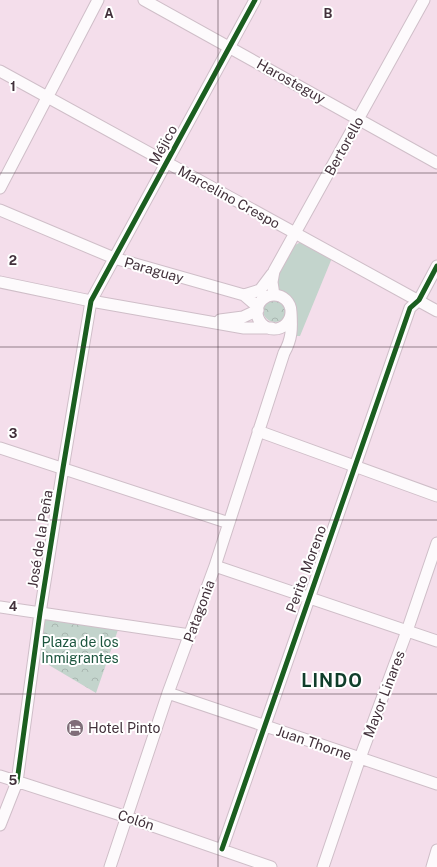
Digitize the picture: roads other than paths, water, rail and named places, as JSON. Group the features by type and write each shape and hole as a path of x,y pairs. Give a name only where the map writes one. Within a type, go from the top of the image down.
{"street":[{"path":"0,188 98,0"},
{"name":"Harosteguy","path":"144,0 437,163"},
{"name":"Méjico","path":"91,301 255,0"},
{"name":"Bertorello","path":"274,295 272,282 274,271 424,0"},
{"name":"Marcelino Crespo","path":"0,71 437,311"},
{"name":"Paraguay","path":"0,210 114,258 244,295 258,308"},
{"name":"Perito Moreno","path":"222,849 410,308 419,300 437,266"},
{"path":"244,295 260,290 274,271"},
{"path":"0,282 91,301 206,320 244,328 273,328 283,326 287,323 291,312 288,302 284,298 274,295 264,298 258,308 243,317 206,320"},
{"name":"José de la Peña","path":"0,825 17,782 40,613 91,301"},
{"path":"258,308 259,318 262,323 273,328 282,339 284,353"},
{"name":"Patagonia","path":"110,867 168,693 215,566 258,431 284,353 288,346 292,332 291,312"},
{"path":"258,431 437,496"},
{"path":"0,448 229,523"},
{"name":"Mayor Linares","path":"323,867 360,758 437,543"},
{"path":"215,566 437,641"},
{"path":"0,607 190,635"},
{"name":"Juan Thorne","path":"168,693 437,784"},
{"name":"Colón","path":"0,776 127,817 272,867"},
{"path":"432,867 437,850"}],"place":[{"name":"Hotel Pinto","path":"75,728"}],"district":[{"name":"LINDO","path":"332,681"}],"park label":[{"name":"Plaza de los Inmigrantes","path":"80,650"}]}
